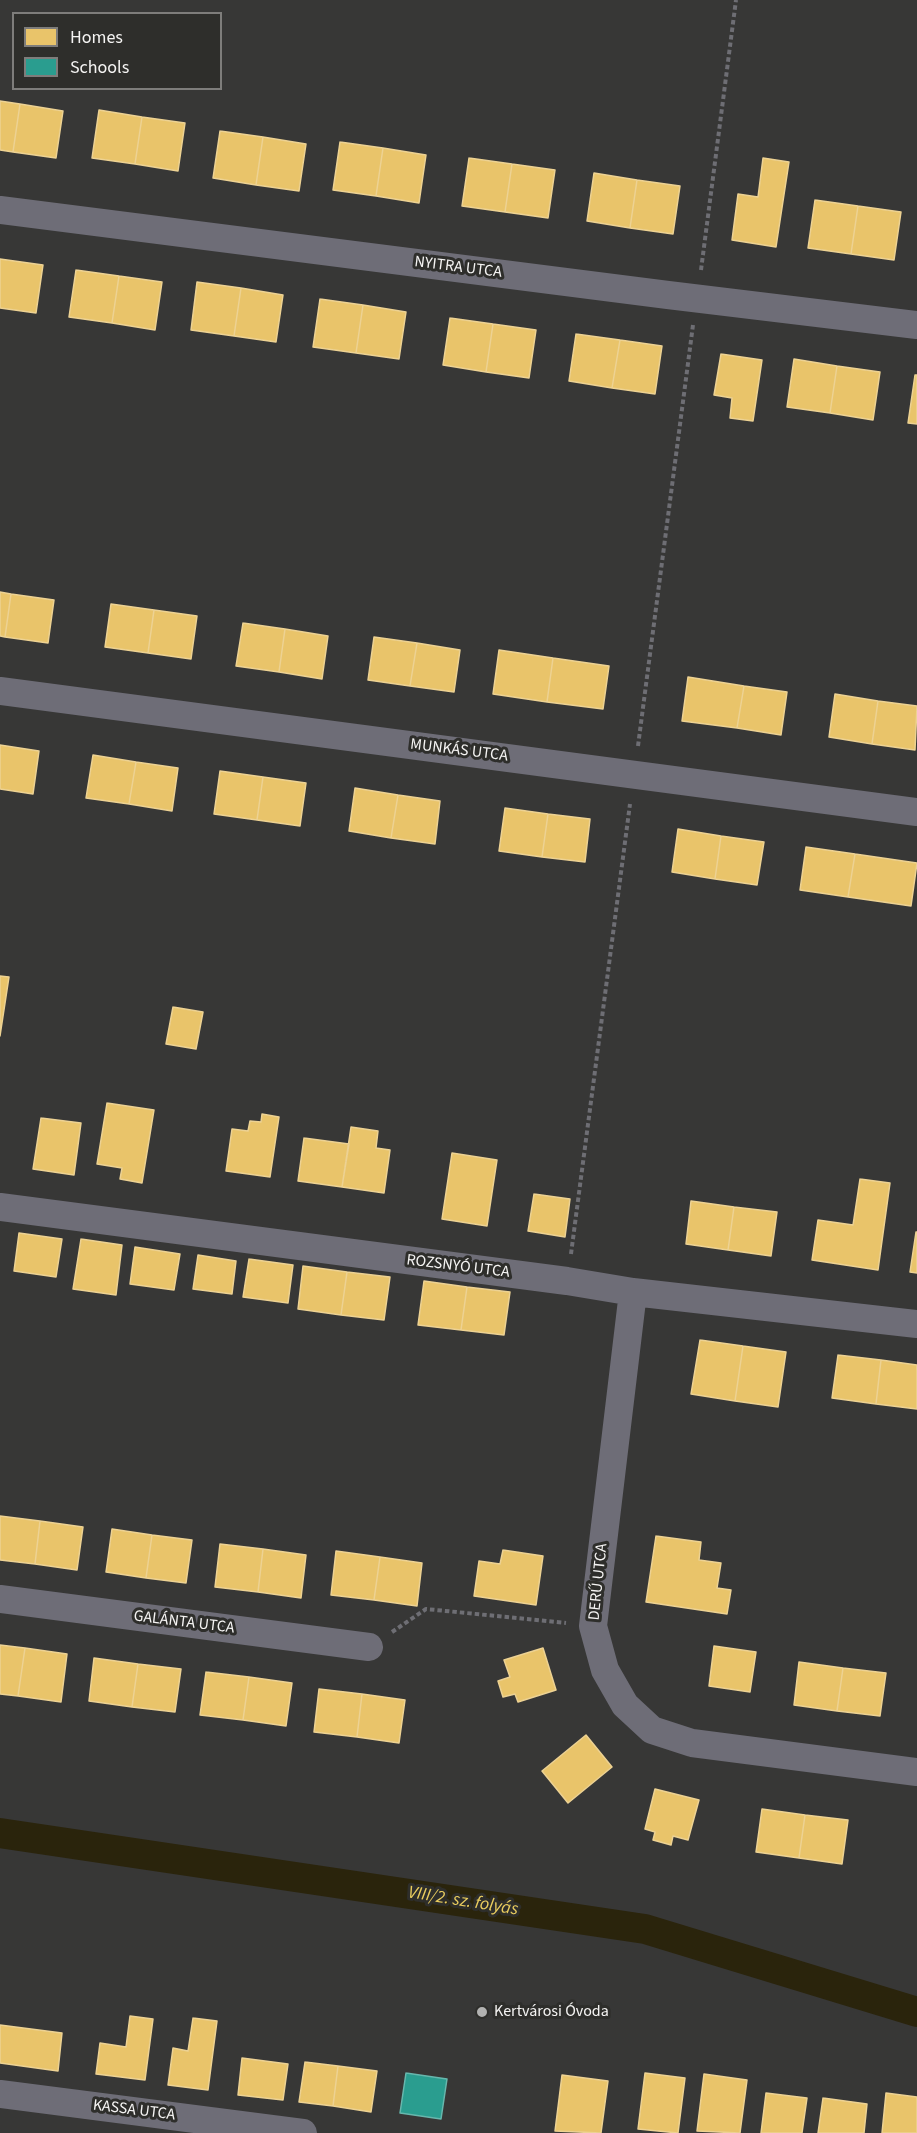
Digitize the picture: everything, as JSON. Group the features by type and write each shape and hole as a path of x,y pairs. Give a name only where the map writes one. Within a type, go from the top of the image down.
{"street":[{"name":"NYITRA UTCA","path":"0,210 917,325"},
{"name":"MUNKÁS UTCA","path":"0,691 917,812"},
{"name":"ROZSNYÓ UTCA","path":"0,1207 567,1281 633,1292 917,1324"},
{"name":"DERŰ UTCA","path":"633,1292 593,1626 605,1670 625,1705 652,1730 692,1743 917,1772"},
{"name":"GALÁNTA UTCA","path":"0,1599 369,1647"},
{"name":"KASSA UTCA","path":"0,2094 303,2133"}],"path":[{"path":"567,1281 736,0"},
{"path":"369,1647 426,1609 593,1626"}],"building: Homes":[{"path":"0,101 20,104 13,152 0,150"},
{"path":"20,104 63,111 56,158 13,152"},
{"path":"99,110 142,117 135,164 92,158"},
{"path":"142,117 185,123 178,171 135,164"},
{"path":"220,131 263,137 256,185 213,178"},
{"path":"263,137 306,144 299,191 256,185"},
{"path":"340,142 383,148 376,196 333,190"},
{"path":"383,148 426,155 419,203 376,196"},
{"path":"469,158 512,164 505,212 462,206"},
{"path":"763,158 789,162 776,247 732,240 738,194 758,197"},
{"path":"512,164 555,170 548,218 505,212"},
{"path":"594,173 637,180 630,228 587,221"},
{"path":"637,180 680,186 673,234 630,228"},
{"path":"815,200 858,206 851,254 808,248"},
{"path":"858,206 901,212 894,260 851,254"},
{"path":"0,259 43,265 36,313 0,308"},
{"path":"76,270 119,276 112,323 69,317"},
{"path":"119,276 162,282 155,330 112,323"},
{"path":"197,282 241,288 234,336 191,330"},
{"path":"241,288 283,295 276,342 234,336"},
{"path":"320,299 363,305 356,353 313,347"},
{"path":"363,305 406,312 399,359 356,353"},
{"path":"450,318 493,324 486,372 443,365"},
{"path":"493,324 536,330 529,378 486,372"},
{"path":"576,334 620,340 612,388 569,381"},
{"path":"620,340 662,346 655,394 612,388"},
{"path":"721,354 762,360 753,421 730,418 732,398 714,395"},
{"path":"794,359 837,366 830,413 787,407"},
{"path":"837,366 880,372 873,420 830,413"},
{"path":"915,375 917,375 917,424 908,423"},
{"path":"0,592 11,594 5,637 0,636"},
{"path":"11,594 54,600 48,643 5,637"},
{"path":"111,604 154,610 148,653 105,647"},
{"path":"154,610 197,616 191,659 148,653"},
{"path":"243,623 285,629 279,672 236,666"},
{"path":"285,629 328,636 322,679 279,672"},
{"path":"374,637 417,643 410,686 368,680"},
{"path":"417,643 460,650 454,692 410,686"},
{"path":"499,650 553,658 547,702 493,694"},
{"path":"553,658 609,666 603,709 547,702"},
{"path":"688,677 744,686 737,728 682,721"},
{"path":"744,686 787,692 781,735 737,728"},
{"path":"835,694 878,701 872,744 829,737"},
{"path":"878,701 917,706 915,750 872,744"},
{"path":"0,745 39,751 33,794 0,789"},
{"path":"93,755 136,762 129,804 86,798"},
{"path":"136,762 178,768 172,811 129,804"},
{"path":"220,771 263,777 257,820 214,814"},
{"path":"263,777 306,783 300,826 257,820"},
{"path":"355,788 398,795 391,838 349,831"},
{"path":"398,795 440,801 435,844 391,838"},
{"path":"505,808 548,814 542,857 499,851"},
{"path":"548,814 590,819 585,862 542,857"},
{"path":"678,829 721,836 715,879 672,872"},
{"path":"721,836 764,842 757,885 715,879"},
{"path":"806,847 855,854 848,897 800,890"},
{"path":"855,854 917,863 911,906 848,897"},
{"path":"0,976 9,977 0,1036"},
{"path":"173,1007 203,1012 196,1049 166,1044"},
{"path":"107,1103 154,1110 142,1183 120,1179 122,1168 97,1164"},
{"path":"262,1114 279,1117 270,1177 226,1171 232,1129 248,1131 250,1121 261,1122"},
{"path":"41,1118 81,1123 74,1175 33,1169"},
{"path":"351,1127 378,1131 376,1148 390,1150 384,1193 342,1187"},
{"path":"304,1138 349,1144 342,1187 298,1181"},
{"path":"452,1153 497,1160 487,1226 442,1219"},
{"path":"860,1179 890,1183 878,1270 812,1260 818,1220 853,1225"},
{"path":"534,1194 570,1199 565,1237 528,1231"},
{"path":"691,1201 734,1207 728,1250 686,1244"},
{"path":"734,1207 777,1212 771,1256 728,1250"},
{"path":"917,1232 917,1273 910,1272"},
{"path":"19,1233 62,1239 56,1277 14,1271"},
{"path":"81,1239 122,1245 116,1295 73,1289"},
{"path":"135,1247 180,1254 174,1290 130,1284"},
{"path":"198,1255 236,1261 232,1294 193,1289"},
{"path":"249,1259 293,1265 288,1303 243,1297"},
{"path":"303,1266 347,1272 341,1315 298,1309"},
{"path":"347,1272 390,1277 384,1320 341,1315"},
{"path":"424,1281 467,1287 461,1330 418,1325"},
{"path":"467,1287 510,1292 504,1335 461,1330"},
{"path":"700,1340 743,1346 735,1401 691,1394"},
{"path":"743,1346 786,1352 778,1407 735,1401"},
{"path":"838,1355 881,1360 876,1404 832,1398"},
{"path":"881,1360 917,1365 917,1409 876,1404"},
{"path":"0,1516 40,1521 35,1564 0,1560"},
{"path":"40,1521 83,1527 77,1570 35,1564"},
{"path":"112,1529 152,1535 146,1578 106,1572"},
{"path":"152,1535 192,1540 186,1583 146,1578"},
{"path":"656,1536 701,1542 699,1560 721,1563 717,1588 731,1590 727,1614 646,1602"},
{"path":"220,1544 263,1549 258,1592 215,1587"},
{"path":"263,1549 306,1555 301,1598 258,1592"},
{"path":"503,1550 543,1556 536,1605 474,1596 479,1561 500,1564"},
{"path":"336,1551 380,1557 374,1600 331,1595"},
{"path":"380,1557 422,1563 417,1606 374,1600"},
{"path":"0,1645 25,1648 18,1696 0,1694"},
{"path":"714,1646 756,1652 750,1692 709,1686"},
{"path":"25,1648 67,1654 61,1702 18,1696"},
{"path":"543,1648 556,1690 518,1702 515,1694 503,1697 498,1681 510,1677 504,1660"},
{"path":"94,1658 138,1664 132,1707 89,1701"},
{"path":"799,1662 843,1668 837,1711 794,1705"},
{"path":"138,1664 181,1669 175,1712 132,1707"},
{"path":"843,1668 886,1673 880,1716 837,1711"},
{"path":"206,1672 249,1677 243,1720 200,1715"},
{"path":"249,1677 292,1683 286,1726 243,1720"},
{"path":"319,1689 362,1694 357,1737 314,1732"},
{"path":"362,1694 405,1700 399,1743 357,1737"},
{"path":"586,1735 612,1767 568,1803 542,1771"},
{"path":"655,1789 699,1800 688,1840 673,1836 671,1845 653,1840 655,1832 645,1829"},
{"path":"762,1809 805,1815 799,1858 756,1852"},
{"path":"805,1815 848,1820 842,1864 799,1858"},
{"path":"130,2016 153,2019 145,2080 96,2074 100,2043 126,2047"},
{"path":"193,2018 217,2021 208,2090 168,2085 173,2048 188,2051"},
{"path":"0,2025 62,2033 58,2071 0,2063"},
{"path":"242,2058 288,2064 283,2100 238,2095"},
{"path":"305,2062 338,2066 333,2106 299,2102"},
{"path":"338,2066 377,2071 371,2112 333,2106"},
{"path":"645,2073 685,2078 678,2133 638,2129"},
{"path":"704,2074 747,2080 740,2133 697,2131"},
{"path":"562,2075 608,2081 601,2133 555,2131"},
{"path":"766,2093 807,2098 802,2133 761,2133"},
{"path":"886,2093 917,2097 917,2133 882,2133"},
{"path":"823,2098 867,2104 864,2133 818,2133"}],"building: Schools":[{"path":"406,2073 447,2079 441,2119 400,2113"}],"waterway":[{"name":"VIII/2. sz. folyás","path":"0,1833 645,1929 917,2012"}],"place":[{"name":"Kertvárosi Óvoda","path":"482,2012"}]}
